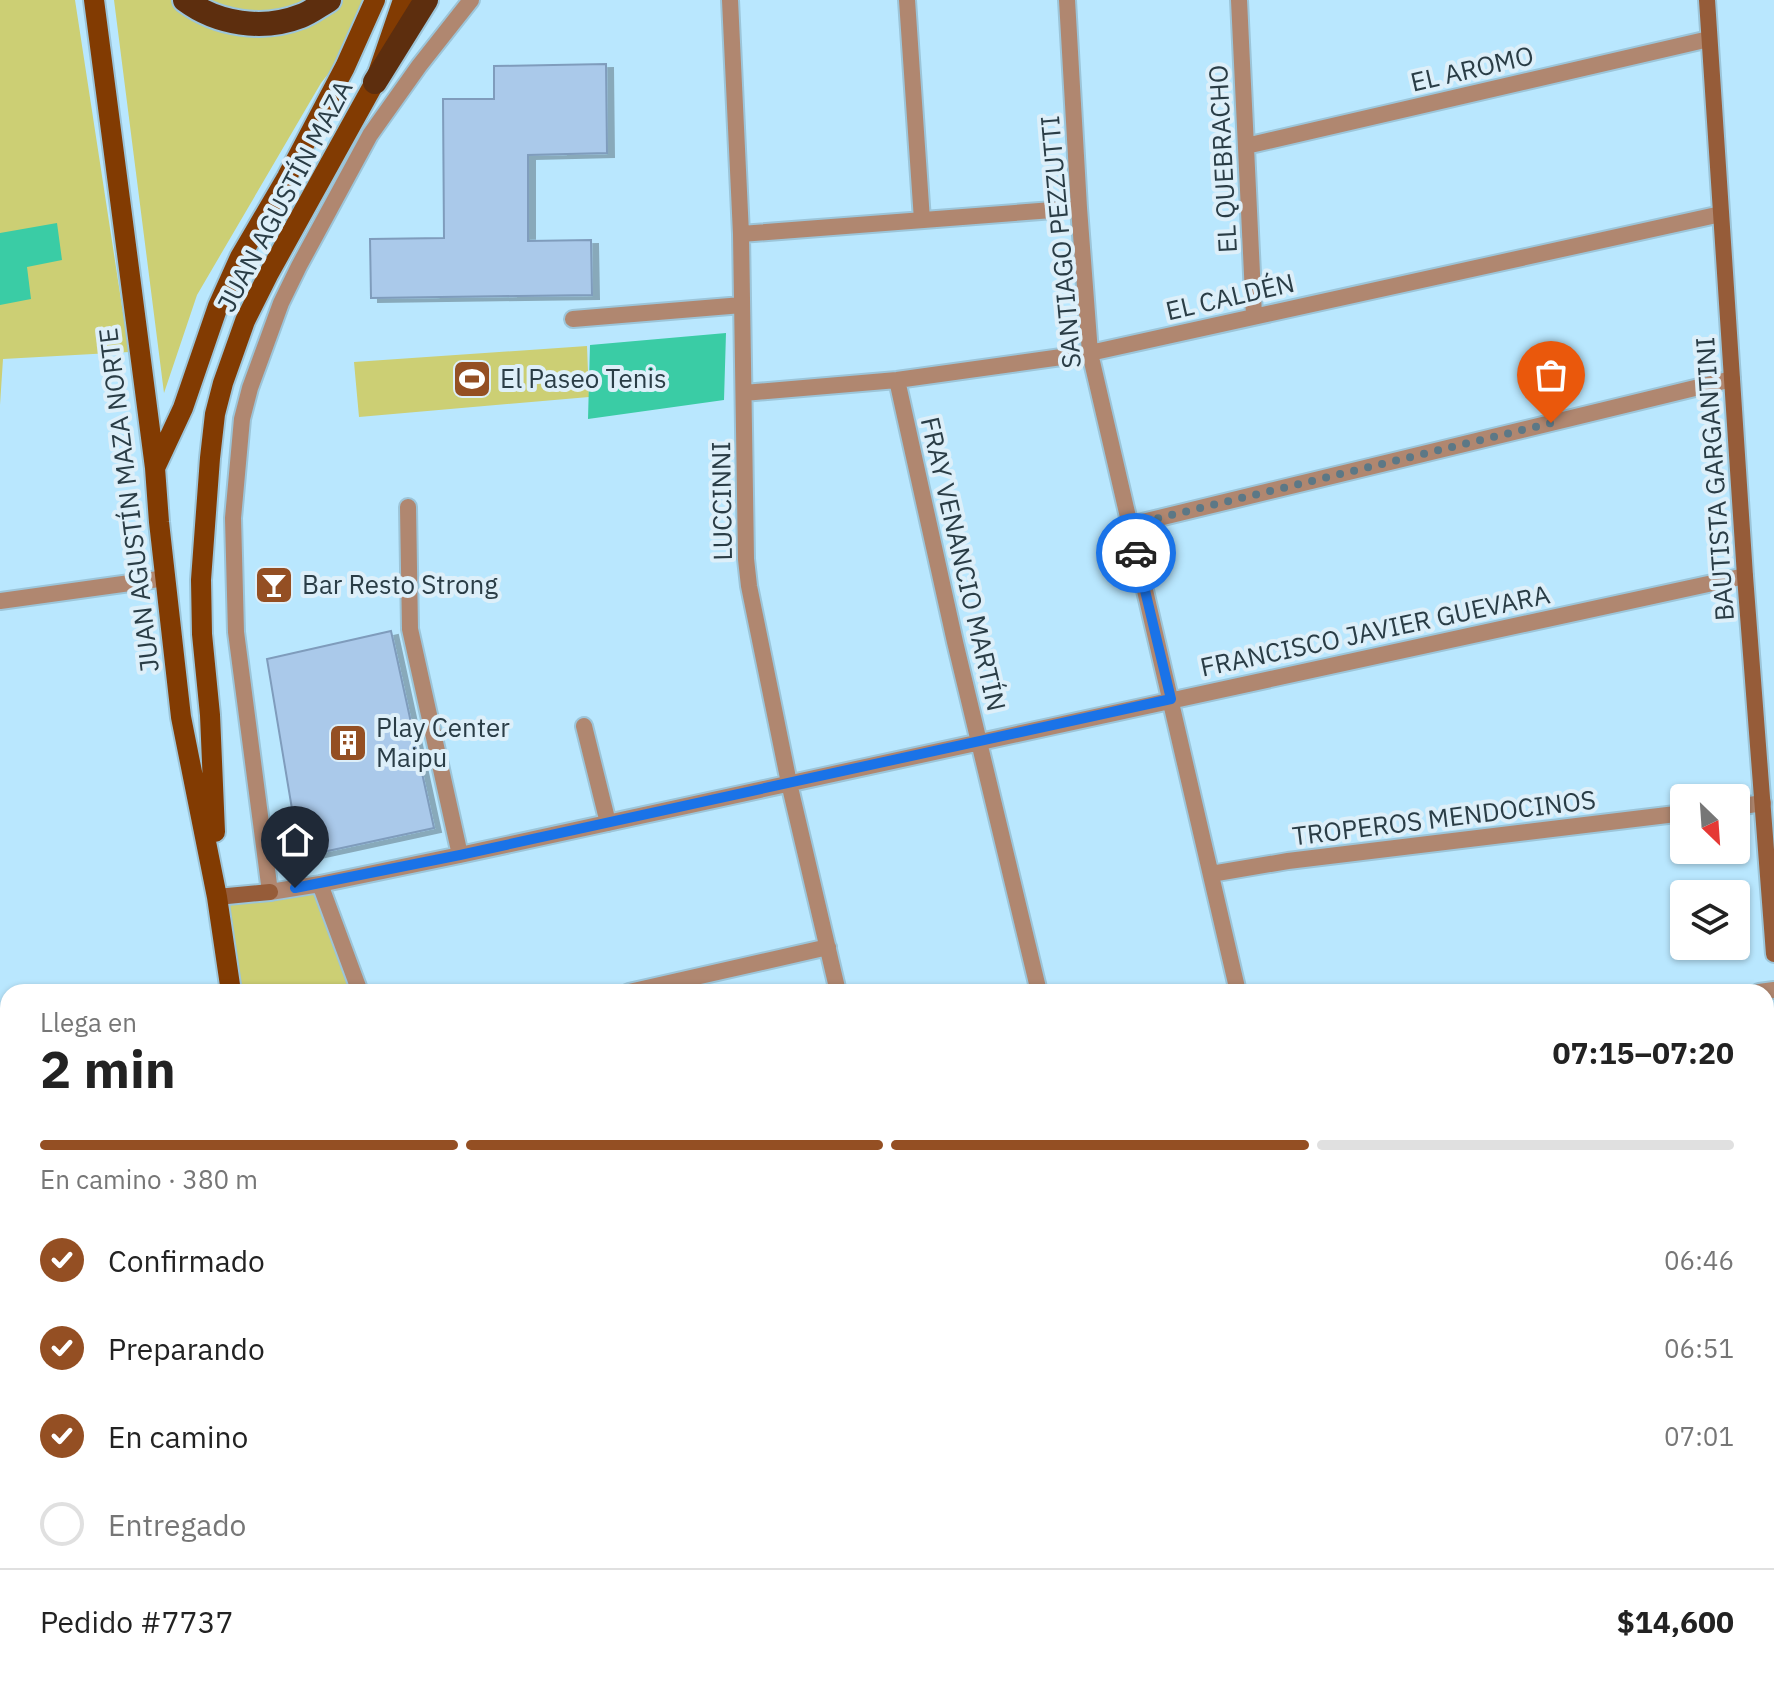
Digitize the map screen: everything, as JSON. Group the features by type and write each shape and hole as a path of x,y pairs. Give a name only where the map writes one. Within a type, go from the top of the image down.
{"highway":[{"path":"185,0 222,20 268,24 301,16 329,0"},
{"path":"375,82 426,0"}],"main road":[{"name":"JUAN AGUSTÍN MAZA NORTE","path":"94,0 155,468 181,717 217,897 230,984"},
{"name":"JUAN AGUSTÍN MAZA","path":"155,468 183,408 218,306 240,257 345,67 375,0"},
{"name":"JUAN AGUSTÍN MAZA","path":"217,897 201,580 215,414 245,321 375,82 403,0"}],"street":[{"path":"270,892 236,632 233,518 242,419 281,303 363,148 419,66 471,0"},
{"name":"LUCCINNI","path":"730,0 741,234 746,559 789,783 836,984"},
{"path":"907,0 922,220"},
{"name":"SANTIAGO PEZZUTTI","path":"1067,0 1090,353 1236,984"},
{"name":"EL QUEBRACHO","path":"1239,0 1254,316"},
{"name":"BAUTISTA GARGANTINI","path":"1707,0 1745,576 1774,954"},
{"name":"EL AROMO","path":"1246,146 1709,39"},
{"path":"741,234 1079,208"},
{"name":"EL CALDÉN","path":"744,393 897,380 1090,353 1721,214"},
{"path":"573,319 742,305"},
{"path":"1130,525 1732,379"},
{"name":"FRAY VENANCIO MARTÍN","path":"897,380 978,742 1037,984"},
{"path":"408,507 410,629 460,855"},
{"name":"FRANCISCO JAVIER GUEVARA","path":"217,897 320,884 460,855 1745,576"},
{"path":"0,601 166,578"},
{"path":"584,726 608,823"},
{"path":"1750,805 1763,803"},
{"name":"TROPEROS MENDOCINOS","path":"1211,874 1288,861 1670,815"},
{"path":"320,884 357,984"},
{"path":"664,984 828,947"}],"shaded area":[{"path":"0,0 75,0 129,352 3,359 0,405"},
{"path":"114,0 387,0 321,83 197,295 164,393"},
{"path":"57,223 62,260 27,267 31,299 0,305 0,233"},
{"path":"726,333 724,400 588,419 590,345"},
{"name":"El Paseo Tenis","path":"587,346 589,397 359,417 354,362"},
{"path":"320,884 357,984 230,984 217,897"}],"building":[{"path":"606,64 607,153 528,155 528,241 591,240 592,295 371,298 370,239 444,238 443,99 494,99 494,66"},
{"name":"Play Center Maipu","path":"391,631 434,828 300,857 267,659"}],"way so far":[{"path":"1136,553 1130,525 1551,423"}],"place":[{"name":"El Paseo Tenis","path":"472,379"},
{"name":"Bar Resto Strong","path":"274,585"},
{"name":"Play Center Maipu","path":"348,743"}],"route":[{"path":"295,888 460,855 1171,699 1136,553"}]}
